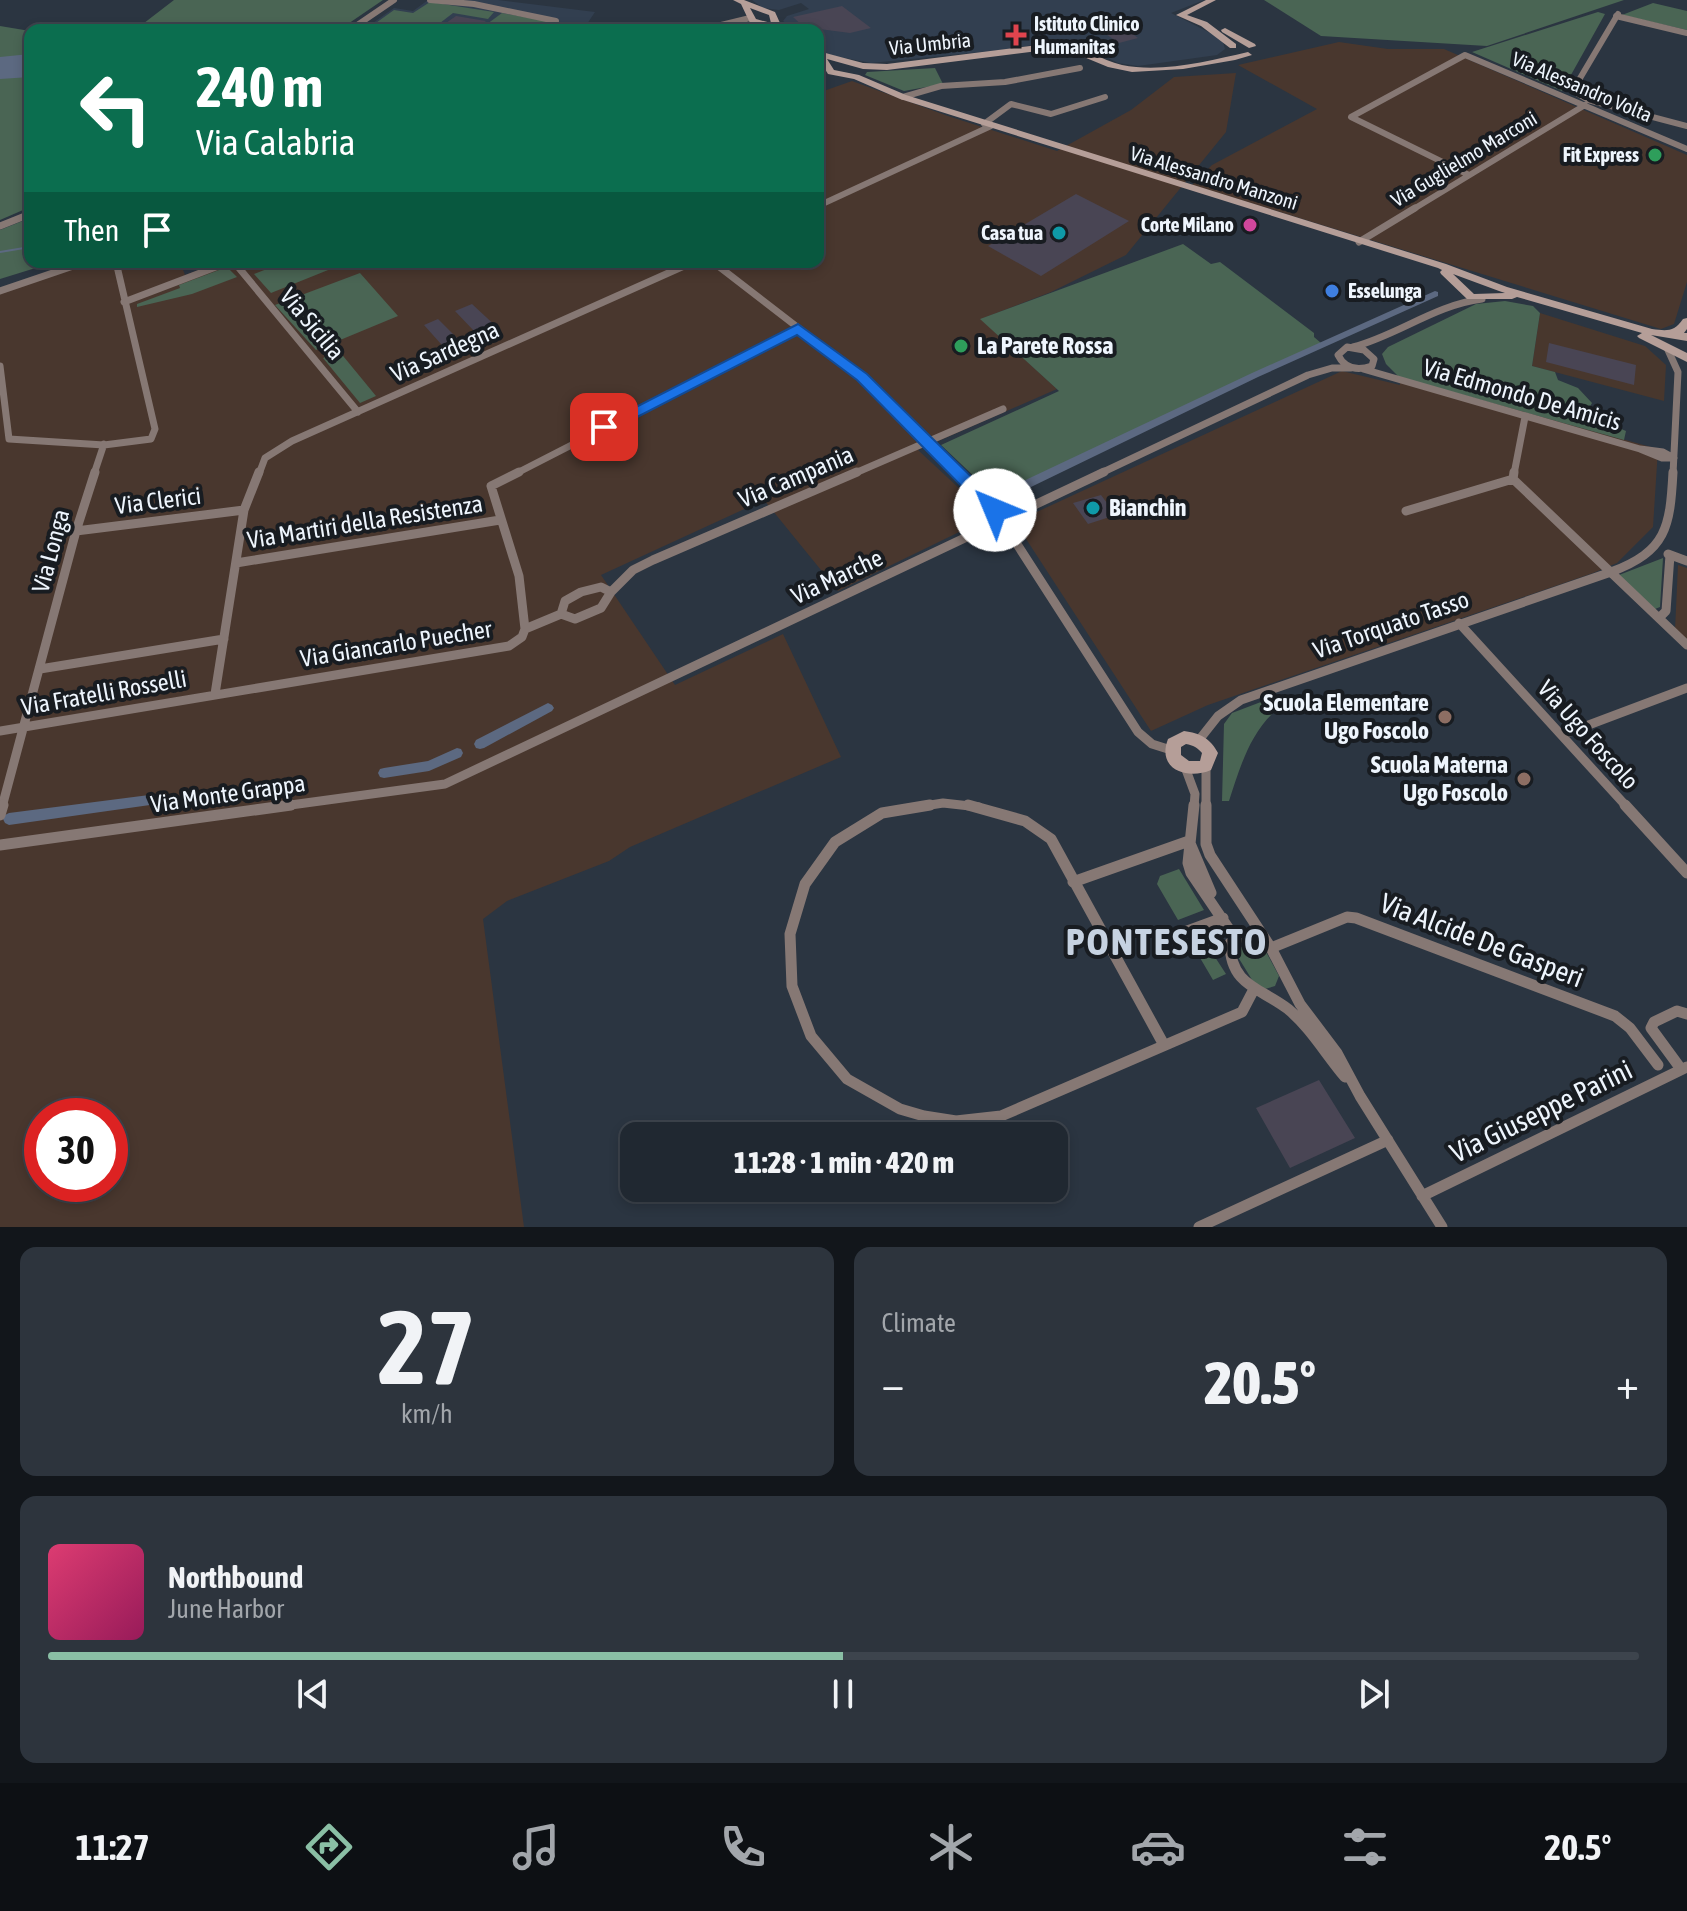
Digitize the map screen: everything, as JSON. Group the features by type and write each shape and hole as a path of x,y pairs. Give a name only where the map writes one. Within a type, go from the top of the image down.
{"street":[{"path":"359,24 394,0"},
{"path":"430,0 474,4 554,19 555,24"},
{"path":"741,2 772,14 777,24"},
{"path":"741,2 750,17 767,24"},
{"path":"1205,8 1181,12 1180,16 1218,32 1233,48 1250,51"},
{"path":"1193,20 1201,19 1205,8"},
{"path":"1205,8 1250,51"},
{"path":"724,24 763,12"},
{"path":"1687,33 1617,15 1576,85 1575,92 1588,100 1687,126"},
{"path":"762,22 773,18"},
{"name":"Via Umbria","path":"851,68 976,58 1062,45 1086,50 1112,65 1134,70 1219,59"},
{"path":"1219,59 1233,48"},
{"path":"1219,59 1250,51"},
{"name":"Via Alessandro Volta","path":"1469,175 1351,117 1465,55 1687,149"},
{"path":"824,57 851,68"},
{"path":"824,62 831,72 840,74 851,68"},
{"path":"828,67 851,68"},
{"name":"Via Alessandro Manzoni","path":"851,68 903,97 1472,278 1651,332 1671,335 1687,329"},
{"path":"903,97 941,86 1005,82 1080,68"},
{"path":"824,203 988,125 1011,104 1051,114 1105,97"},
{"name":"Via Guglielmo Marconi","path":"1359,242 1585,105"},
{"path":"0,226 24,216"},
{"name":"Via Alessandro Manzoni","path":"1427,262 1452,276 1460,288 1486,298 1506,296 1534,300 1636,333 1687,359"},
{"path":"0,291 67,268"},
{"path":"0,366 9,439 104,444 145,443 151,439 155,429 117,268"},
{"path":"124,302 216,268"},
{"name":"Via Sicilia","path":"237,268 358,412"},
{"name":"Via Sardegna","path":"215,694 244,510 265,458 292,441 680,268"},
{"path":"721,268 862,377 1002,520 1138,732 1152,744 1171,750"},
{"path":"1445,309 1460,297 1461,281 1472,278"},
{"path":"1308,375 1342,349 1383,339 1445,309 1486,298 1496,291 1489,283"},
{"name":"Via Giancarlo Puecher","path":"215,694 509,646 522,637 525,629 519,576 491,486 798,329"},
{"path":"1671,335 1662,341 1678,372 1671,516 1657,546 1687,561"},
{"path":"1363,369 1372,366 1383,339"},
{"name":"Via Edmondo De Amicis","path":"1353,347 1374,358 1395,379"},
{"path":"1338,355 1341,362 1351,368"},
{"path":"1678,372 1687,359"},
{"name":"Via Edmondo De Amicis","path":"1308,375 1332,368 1363,369 1662,458 1674,458"},
{"name":"Via Marche","path":"460,778 1308,375"},
{"name":"Via Campania","path":"525,629 561,614 575,619 593,612 601,608 611,592 633,570 653,560 1003,409"},
{"path":"1513,479 1525,417"},
{"name":"Via Longa","path":"0,815 76,531 104,444"},
{"path":"1406,511 1513,479"},
{"path":"1513,479 1687,645"},
{"name":"Via Clerici","path":"76,531 244,510"},
{"name":"Via Martiri della Resistenza","path":"236,563 500,520"},
{"name":"Via Torquato Tasso","path":"1199,740 1218,716 1241,700 1611,572 1644,557 1657,546"},
{"path":"1659,618 1666,611 1670,555"},
{"name":"Via Campania","path":"561,614 565,601 581,592 601,587 611,592"},
{"name":"Via Ugo Foscolo","path":"1459,623 1687,873"},
{"path":"40,669 224,639"},
{"path":"1562,735 1687,688"},
{"name":"Via Fratelli Rosselli","path":"0,731 215,694"},
{"path":"1206,765 1198,769 1185,767 1173,758 1173,744 1184,737 1199,740 1210,753 1206,765 1206,844 1210,855 1267,943 1287,982 1337,1053 1360,1096 1442,1227"},
{"path":"1185,767 1195,794 1188,863 1191,873 1235,938"},
{"name":"Via Monte Grappa","path":"0,845 410,790 460,778"},
{"path":"1164,1045 1073,882 1057,847 1046,833 990,809 960,803 929,803 899,808 871,819 845,835 823,855 805,880 793,908 787,939 788,972 795,1005 810,1036 835,1069 879,1101 926,1118 963,1121 1001,1116 1242,1012 1253,991"},
{"path":"1073,882 1189,841"},
{"path":"1182,933 1220,913"},
{"name":"Via Alcide De Gasperi","path":"1267,943 1347,917 1356,918 1615,1016 1630,1028 1658,1065"},
{"path":"1267,943 1245,934 1230,943 1230,956 1246,985 1289,1010 1360,1096"},
{"path":"1269,996 1283,989 1287,982"},
{"name":"Via Giuseppe Parini","path":"1422,1196 1684,1068 1651,1028 1654,1022 1677,1011 1687,1014"},
{"path":"1199,1227 1388,1140"}],"shaded area":[{"path":"428,0 498,0 595,12 587,24 371,24 394,8 413,11"},
{"name":"Istituto Clinico Humanitas","path":"752,0 1204,0 1171,13 1222,39 1225,49 1217,55 1138,66 1118,63 1079,44 1058,41 871,63 824,56 824,24 787,24 783,21 787,16 809,9 801,3 779,10 763,8"},
{"path":"1339,42 1388,49 1444,49 1687,155 1687,282 1674,324 1661,329 1192,185 1212,165 1317,109 1238,65"},
{"path":"24,55 24,77 0,79 0,57"},
{"path":"1236,73 1226,132 1126,255 1051,292 981,319 1057,389 918,450 990,517 838,591 764,500 601,575 675,685 783,634 841,757 630,847 609,861 507,901 483,919 524,1227 0,1227 0,294 73,268 182,268 185,275 204,268 824,268 824,91 852,81 1057,151 1131,110 1174,77"},
{"path":"1540,313 1645,346 1666,365 1664,401 1532,366"},
{"path":"1342,371 1400,385 1399,377 1658,449 1653,527 1617,563 1593,573 1208,705 1151,731 1015,522"},
{"path":"1678,565 1687,568 1687,641 1675,630"}],"green space":[{"path":"174,0 383,0 348,24 143,24"},
{"path":"1264,0 1624,0 1487,46 1321,36"},
{"path":"430,2 494,12 488,19 453,13 439,24 374,24 394,10 413,13"},
{"path":"1653,3 1687,11 1687,30 1622,15"},
{"path":"1598,12 1605,14 1562,91 1472,52"},
{"path":"502,13 551,22 549,24 487,24"},
{"path":"0,26 24,30 24,210 0,220"},
{"path":"935,68 943,84 904,91 865,75 867,72"},
{"path":"24,220 24,268 36,268 0,279 0,230"},
{"path":"1183,244 1211,264 1220,262 1314,333 1321,343 997,498 941,445 1059,391 980,319"},
{"path":"224,268 237,277 192,294 137,307 137,304 180,288 179,285"},
{"path":"270,268 333,268 271,293 254,274"},
{"path":"360,273 398,316 316,350 275,305"},
{"path":"1505,301 1533,306 1540,313 1532,366 1555,372 1558,380 1578,388 1592,403 1586,414 1626,431 1624,440 1399,377 1386,364 1382,354 1388,347 1476,304"},
{"path":"339,351 376,396 360,403 323,358"},
{"path":"1663,558 1660,607 1655,609 1619,575"},
{"path":"1274,697 1280,707 1254,737 1229,801 1222,801 1224,724 1232,713"},
{"path":"1179,869 1204,910 1178,920 1157,884 1160,876"},
{"path":"1215,929 1213,954 1226,974 1213,980 1189,939"},
{"path":"1246,944 1265,950 1279,976 1275,986 1265,989 1254,983 1238,957 1239,949"}],"building":[{"path":"842,6 871,28 850,33 824,30 824,24 801,24 793,17"},
{"path":"456,16 486,21 482,24 445,24"},
{"path":"1115,23 1121,27 1126,25 1140,34 1134,35 1138,38 1119,43 1097,28"},
{"name":"Casa tua","path":"1076,194 1129,221 1041,276 988,246"},
{"path":"472,304 500,330 468,348 449,353 424,325 438,319 458,339 474,331 455,311"},
{"path":"1549,343 1636,365 1634,385 1546,362"},
{"name":"Bianchin","path":"1101,495 1116,515 1088,524 1073,503"},
{"path":"1319,1080 1355,1138 1290,1168 1256,1108"}],"waterway":[{"path":"0,252 24,248"},
{"path":"998,498 1255,375 1435,294"},
{"path":"480,744 548,708"},
{"path":"384,773 429,766 457,753"},
{"path":"9,819 157,799"}],"place":[{"name":"Istituto Clinico Humanitas","path":"1016,35"},
{"name":"Fit Express","path":"1655,155"},
{"name":"Corte Milano","path":"1250,225"},
{"name":"Casa tua","path":"1059,233"},
{"name":"Esselunga","path":"1332,291"},
{"name":"La Parete Rossa","path":"961,346"},
{"name":"Bianchin","path":"1093,508"},
{"name":"Scuola Elementare Ugo Foscolo","path":"1445,717"},
{"name":"Scuola Materna Ugo Foscolo","path":"1524,779"}],"district":[{"name":"PONTESESTO","path":"1167,942"}],"route":[{"path":"604,427 798,329 862,377 995,510"}]}
